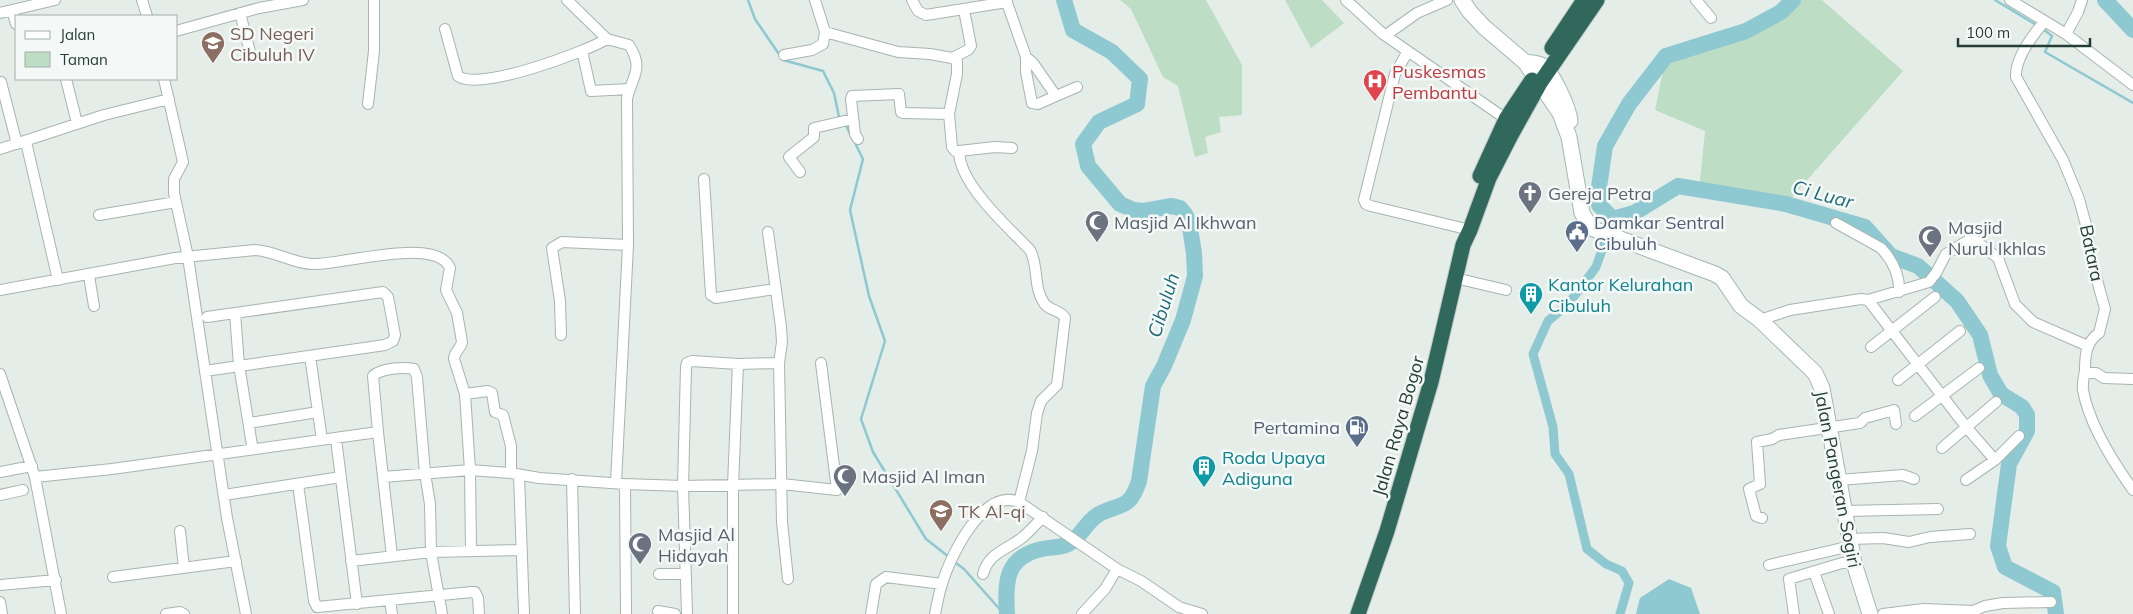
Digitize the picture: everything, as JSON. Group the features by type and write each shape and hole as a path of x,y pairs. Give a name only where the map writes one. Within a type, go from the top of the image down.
{"highway":[{"name":"Jalan Raya Bogor","path":"1358,614 1390,522 1431,382 1463,245 1489,178 1541,74 1584,0"},
{"name":"Jalan Raya Bogor","path":"1463,245 1462,228 1483,168 1506,119 1597,0"}],"street":[{"path":"0,12 56,0"},
{"path":"142,0 147,15"},
{"path":"178,30 259,8 303,0"},
{"path":"368,104 374,51 374,0"},
{"path":"567,0 607,39 624,42 631,48 637,70 626,99 628,245 621,483 626,614"},
{"path":"784,54 819,48 823,44 825,32 815,0"},
{"path":"912,0 918,11 926,15 964,10 1006,1 1026,57 1026,72 1032,103 1038,104 1077,87"},
{"path":"1346,0 1386,35 1506,119"},
{"path":"1386,35 1418,13 1447,0"},
{"name":"Jalan Pangeran Sogiri","path":"1462,0 1484,27 1541,74 1570,134 1582,213 1591,228 1722,278 1741,306 1760,320 1816,373 1822,388 1854,563 1870,614"},
{"path":"1696,0 1711,18"},
{"path":"2010,0 2040,26 2066,34 2133,86"},
{"path":"2066,34 2082,0"},
{"path":"12,10 15,20"},
{"path":"952,58 968,50 970,46 964,10"},
{"path":"240,13 251,56"},
{"name":"Batara","path":"2040,26 2020,57 2016,68 2016,77 2070,175 2086,225 2092,262 2105,309 2099,333 2091,338 2086,353 2083,388 2091,418 2120,472 2133,490"},
{"path":"445,29 458,76 464,78 495,78 524,71 594,47 607,39"},
{"path":"825,32 898,52 952,58 957,61 949,114 951,144 955,151 995,147 1012,148"},
{"path":"1408,51 1395,74 1364,200 1366,204 1371,206 1462,228"},
{"path":"583,56 590,91 630,89"},
{"path":"1026,57 1033,63 1056,96"},
{"path":"66,80 77,123"},
{"path":"164,80 183,162 174,179 176,202 188,256 224,495 246,614"},
{"path":"1,82 21,143 58,280"},
{"path":"858,139 855,134 850,99 852,96 898,94 901,112 949,114"},
{"path":"0,149 77,123 147,103 169,100"},
{"path":"800,172 789,157 814,137 814,128 853,119"},
{"path":"959,151 960,165 976,190 1030,250 1035,259 1037,283 1044,303 1048,307 1061,312 1065,318 1057,385 1041,401 1037,412 1032,451 1019,502"},
{"path":"704,179 711,295 716,298 775,289"},
{"path":"99,215 176,202"},
{"path":"1836,223 1885,252 1897,272 1899,292"},
{"path":"768,232 782,342 779,363 778,418 782,522 788,579"},
{"path":"1760,320 1790,310 1860,299 1868,300 1929,282 1946,254 1970,239 1975,238 1998,258 2018,308 2033,322 2088,346"},
{"path":"561,335 560,301 552,248 562,242 628,245"},
{"path":"0,290 89,276 188,256 256,250 311,264 362,259 394,253 426,254 447,263 450,268 446,290 457,313 462,342 454,354 454,365 465,394 470,470 471,550"},
{"path":"89,276 94,306"},
{"path":"1455,278 1506,290"},
{"path":"204,371 239,364 385,345 393,341 394,330 387,294 379,292 207,317"},
{"path":"1871,347 1893,332 1935,297"},
{"path":"1868,300 1967,428 1995,460"},
{"path":"235,313 239,364 252,446"},
{"path":"1898,380 1960,331"},
{"path":"310,356 322,433"},
{"path":"687,614 684,486 687,363 692,361 738,364 779,363"},
{"path":"382,477 470,470 621,483 684,486 782,484 837,490 820,363"},
{"path":"733,614 733,486 738,364"},
{"path":"1915,416 1979,368"},
{"path":"392,556 382,477 373,376 376,372 386,370 414,369 417,377 425,473 430,504 431,552 442,614"},
{"path":"2085,372 2096,373 2104,378 2133,379"},
{"path":"0,376 5,408 32,466 35,477 62,614"},
{"path":"465,394 488,391 492,393 495,412 503,415 511,446 515,474 522,550 524,614"},
{"path":"1942,448 1996,402"},
{"path":"1762,518 1756,516 1749,489 1760,484 1757,442 1772,439 1779,435 1860,423 1865,418 1894,410 1896,424"},
{"path":"249,423 318,412"},
{"path":"35,477 219,455 378,432"},
{"path":"1966,480 1995,460 2019,436"},
{"path":"336,439 351,561 352,608"},
{"path":"0,472 32,466"},
{"path":"1838,480 1903,475 1914,479"},
{"path":"224,495 341,478"},
{"path":"572,479 575,614"},
{"path":"298,484 315,606 321,608 352,608 390,600 475,592 478,598 479,614"},
{"path":"0,495 22,490"},
{"path":"935,614 947,570 971,523 983,512 1005,500 1019,502 1117,569 1141,581 1179,607 1202,614"},
{"path":"1845,511 1938,509"},
{"path":"983,574 990,559 996,552 1024,536 1043,517"},
{"path":"180,531 184,568"},
{"path":"1769,565 1850,543 1883,538 1909,542 1930,537 1970,534"},
{"path":"351,561 431,552 522,550"},
{"path":"113,577 236,561"},
{"path":"1794,614 1789,579 1842,563 1854,563"},
{"path":"1082,614 1105,589 1117,569"},
{"path":"1814,572 1829,614"},
{"path":"659,574 686,574"},
{"path":"870,614 876,584 886,577 942,584"},
{"path":"0,585 56,580"},
{"path":"390,600 392,614"},
{"path":"0,602 2,614"},
{"path":"1883,614 1924,609 1974,611 1985,606 2003,602 2051,602"},
{"path":"658,611 675,614"},
{"path":"166,614 180,612 184,614"}],"green space":[{"path":"1120,0 1206,0 1242,65 1242,115 1219,117 1221,132 1205,137 1208,153 1195,157 1178,86 1163,77 1131,9"},
{"path":"1285,0 1322,0 1344,23 1311,48"},
{"path":"1786,0 1822,0 1903,71 1786,204 1699,192 1705,131 1655,110 1666,56 1727,38"}],"water":[{"path":"1669,579 1691,588 1700,614 1636,614 1640,598"}],"waterway":[{"path":"748,0 755,19 783,60 823,71 834,93 839,117"},
{"name":"Cibuluh","path":"1007,614 1007,581 1014,565 1021,558 1042,549 1068,544 1096,516 1129,501 1136,490 1139,481 1153,386 1164,366 1183,320 1195,276 1194,253 1189,222 1180,208 1172,206 1144,211 1134,210 1120,204 1088,166 1083,144 1099,122 1137,104 1140,79 1112,52 1073,30 1064,0"},
{"name":"Ci Luar","path":"1793,0 1781,12 1746,31 1666,56 1629,104 1605,146 1599,187 1599,205 1613,219 1634,213 1678,186 1786,204 1865,227 1891,256 1918,266 1957,301 1980,335 1990,375 2001,394 2022,407 2027,415 2027,431 2009,464 1998,546 2005,567 2053,592 2056,614"},
{"path":"1995,0 2038,26"},
{"path":"2105,0 2133,30"},
{"path":"2043,29 2052,36 2045,52 2133,103"},
{"path":"845,123 850,134"},
{"path":"854,141 863,159 850,210 869,296 885,341 861,419 873,452 926,539 949,557"},
{"path":"1613,219 1596,267 1569,303 1548,321 1533,354 1553,427 1555,454 1569,474 1587,549 1606,564 1622,571 1629,583 1620,614"},
{"path":"953,561 964,569 1004,614"}],"place":[{"name":"SD Negeri Cibuluh IV","path":"213,64"},
{"name":"Puskesmas Pembantu","path":"1375,102"},
{"name":"Gereja Petra","path":"1530,214"},
{"name":"Masjid Al Ikhwan","path":"1097,243"},
{"name":"Damkar Sentral Cibuluh","path":"1577,253"},
{"name":"Masjid Nurul Ikhlas","path":"1930,258"},
{"name":"Kantor Kelurahan Cibuluh","path":"1531,315"},
{"name":"Pertamina","path":"1357,448"},
{"name":"Roda Upaya Adiguna","path":"1204,488"},
{"name":"Masjid Al Iman","path":"845,497"},
{"name":"TK Al-qi","path":"941,532"},
{"name":"Masjid Al Hidayah","path":"640,565"}]}
